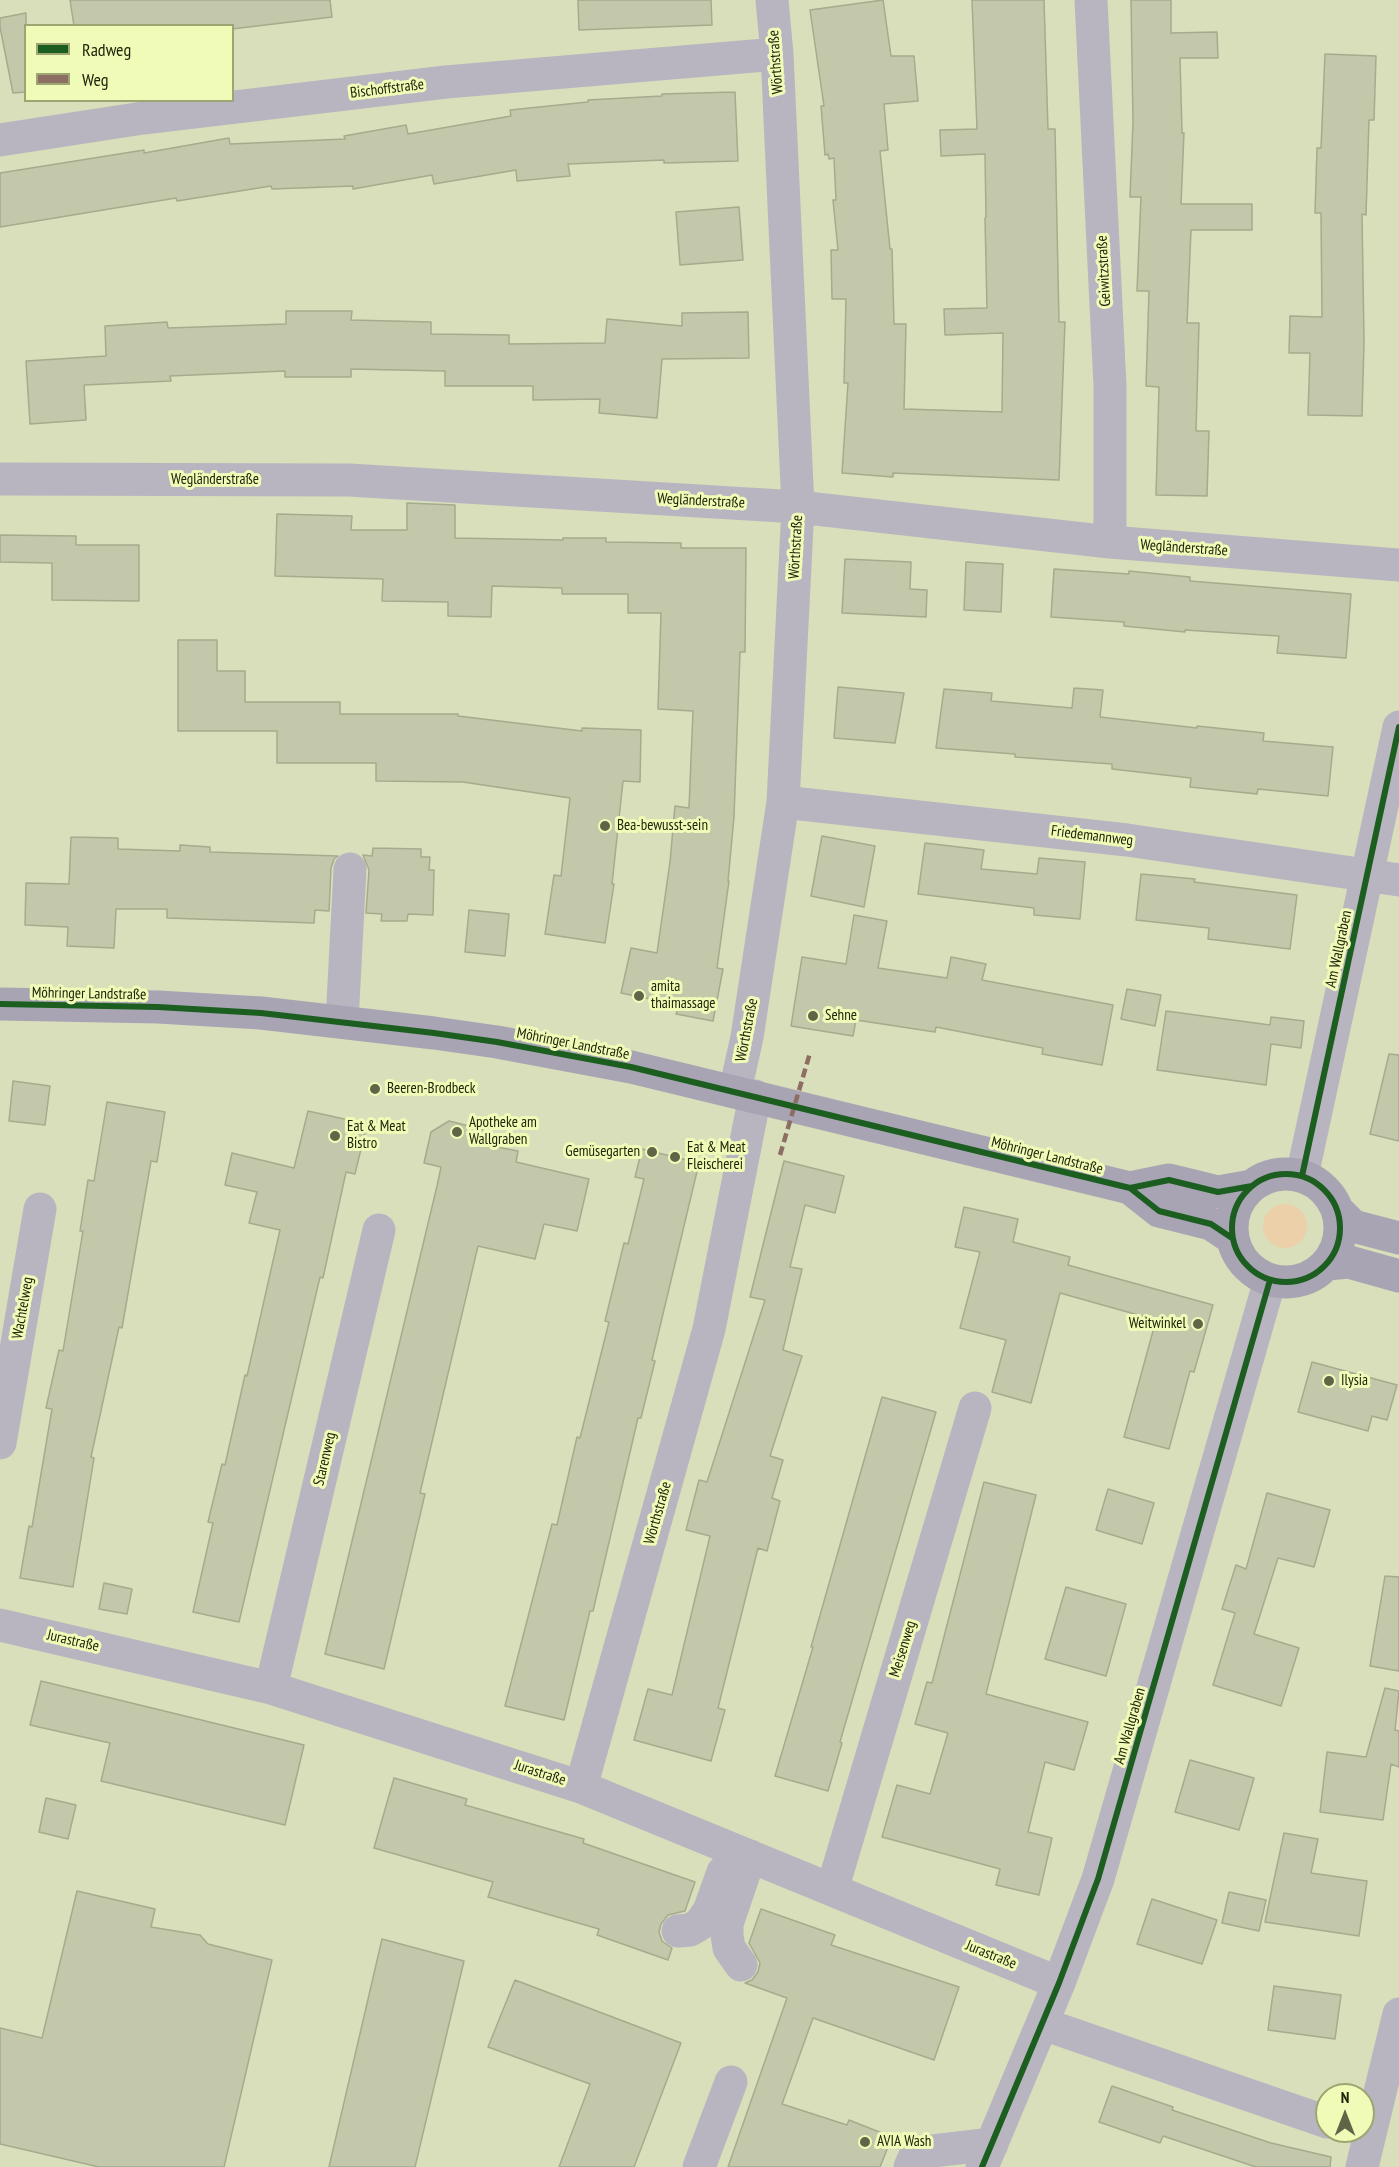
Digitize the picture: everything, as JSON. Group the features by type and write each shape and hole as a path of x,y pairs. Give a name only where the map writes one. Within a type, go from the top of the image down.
{"main road":[{"name":"Möhringer Landstraße","path":"0,1004 158,1007 261,1013 497,1042 631,1067 1130,1188 1159,1211 1210,1224 1232,1238"},
{"name":"Möhringer Landstraße","path":"1130,1188 1169,1180 1218,1192 1252,1186 1267,1177 1284,1174 1302,1176"},
{"path":"1252,1186 1240,1198 1233,1215 1232,1238 1236,1249 1249,1269 1259,1276 1286,1283 1301,1281 1315,1274 1327,1264 1340,1238 1337,1210 1329,1195 1317,1184 1302,1176"},
{"path":"1337,1210 1353,1226 1399,1238"},
{"path":"1327,1264 1349,1262 1399,1276"}],"street":[{"name":"Wörthstraße","path":"581,1787 709,1329 745,1094 747,1037 783,802 798,507 777,54 772,0"},
{"name":"Geiwitzstraße","path":"1091,0 1110,386 1110,542"},
{"name":"Bischoffstraße","path":"0,140 143,118 446,82 777,54"},
{"name":"Wegländerstraße","path":"0,479 349,480 798,507 1110,542 1399,565"},
{"name":"Am Wallgraben","path":"1302,1176 1383,878 1399,727"},
{"name":"Friedemannweg","path":"783,802 1127,840 1383,878"},
{"path":"342,1022 350,869"},
{"name":"Wachtelweg","path":"0,1443 40,1209"},
{"name":"Starenweg","path":"271,1688 379,1230"},
{"name":"Am Wallgraben","path":"987,2156 1043,2024 1098,1879 1270,1280"},
{"name":"Meisenweg","path":"832,1890 975,1408"},
{"name":"Jurastraße","path":"1,1628 271,1688 581,1787 1059,1983"},
{"path":"678,1931 690,1930 700,1924 741,1852"},
{"path":"741,1852 727,1935 729,1948 741,1965"},
{"path":"1362,2167 1377,2130 1399,2014"},
{"path":"1043,2024 1315,2118"},
{"path":"699,2167 731,2082"},
{"path":"910,2167 916,2153 987,2156"}],"shaded area":[{"path":"1285,1204 1294,1205 1301,1210 1306,1217 1306,1235 1301,1242 1294,1247 1285,1248 1276,1247 1269,1242 1264,1235 1263,1226 1264,1217 1269,1210 1276,1205"}],"building":[{"path":"70,0 330,0 332,17 234,29 234,24 74,24"},
{"path":"578,0 711,0 712,25 579,30"},
{"path":"883,0 891,56 914,56 918,101 884,104 888,150 880,151 890,249 892,249 894,324 906,324 904,409 1002,412 1003,333 945,335 944,309 987,308 985,154 941,156 940,130 977,129 972,0 1044,0 1048,129 1055,129 1059,322 1065,322 1059,480 893,473 893,477 842,473 848,383 844,383 846,299 832,299 831,250 838,250 833,200 836,200 834,158 829,159 828,154 825,155 821,106 824,106 810,10"},
{"path":"1131,0 1171,0 1171,33 1217,32 1218,58 1180,58 1182,133 1184,133 1181,204 1252,204 1252,230 1191,230 1187,323 1199,323 1196,431 1209,431 1207,496 1156,495 1159,387 1146,386 1149,291 1137,291 1141,197 1130,197 1133,122"},
{"path":"26,13 24,92 13,93 0,18"},
{"path":"1325,54 1376,56 1374,120 1369,120 1366,215 1362,214 1364,341 1362,416 1308,415 1310,353 1289,353 1290,316 1322,317 1321,213 1315,213 1317,148 1321,148"},
{"path":"735,92 738,161 664,163 664,160 568,164 570,176 517,181 516,170 434,184 432,175 353,189 353,186 272,189 271,186 177,201 176,198 0,227 0,173 144,150 144,153 229,138 230,144 345,139 344,136 406,125 408,134 511,116 510,110 588,102 588,100 662,96 662,94"},
{"path":"739,207 743,260 680,265 676,212"},
{"path":"286,311 352,311 351,320 431,322 431,334 509,335 509,344 605,343 607,319 682,326 682,313 748,312 749,358 662,359 657,418 599,413 600,399 533,400 533,386 445,386 445,371 351,369 351,377 285,377 285,371 170,376 171,381 84,385 86,420 30,424 26,361 106,356 105,326 167,322 168,328 286,324"},
{"path":"407,503 455,505 455,538 563,540 563,538 606,538 606,542 681,543 681,548 746,548 745,652 740,652 734,817 729,881 717,968 723,969 713,1021 676,1014 679,1005 621,993 631,948 657,953 670,862 675,806 689,808 693,711 658,709 661,613 628,613 628,594 562,594 562,588 492,586 491,617 448,616 448,602 382,601 383,579 275,576 277,514 352,516 351,530 407,530"},
{"path":"0,535 76,536 76,545 139,545 139,601 52,600 52,563 0,562"},
{"path":"845,559 911,562 910,589 927,590 926,617 842,613"},
{"path":"966,562 1003,564 1001,612 964,610"},
{"path":"1054,569 1129,574 1129,571 1190,577 1190,581 1351,594 1346,658 1277,653 1279,636 1185,630 1185,632 1124,626 1124,622 1051,617"},
{"path":"178,640 217,640 217,671 245,671 245,702 340,702 340,714 458,714 458,716 582,731 582,728 641,730 640,782 623,781 612,884 614,884 605,943 545,934 554,875 561,876 570,798 463,782 376,781 376,763 277,763 277,731 178,731"},
{"path":"838,687 904,693 895,743 834,738"},
{"path":"1074,688 1103,690 1100,717 1264,733 1263,741 1333,747 1328,796 1258,789 1257,794 1190,787 1191,778 1112,769 1112,764 1015,757 1015,754 936,748 944,689 992,693 991,701 1072,708"},
{"path":"822,836 875,846 864,907 811,896"},
{"path":"71,837 118,838 118,849 180,851 180,845 210,847 210,852 338,856 334,859 331,868 329,911 315,910 314,923 167,918 167,909 116,909 114,948 67,946 68,927 25,925 26,883 69,884"},
{"path":"925,843 984,850 981,869 1037,874 1039,858 1085,862 1080,919 1034,915 1034,908 918,894"},
{"path":"373,848 421,849 421,857 430,857 429,870 434,870 433,915 408,914 407,921 381,921 382,914 366,913 369,870 363,855 372,856"},
{"path":"1141,874 1195,879 1194,882 1297,895 1290,949 1208,939 1209,928 1136,920"},
{"path":"469,910 509,914 505,956 465,952"},
{"path":"854,915 887,921 878,968 947,978 951,957 986,964 982,980 1113,1005 1102,1065 1042,1054 1043,1048 936,1027 935,1032 856,1020 853,1036 791,1026 802,957 846,964"},
{"path":"1127,989 1161,995 1155,1026 1121,1019"},
{"path":"1166,1011 1270,1025 1271,1017 1304,1021 1301,1048 1271,1044 1266,1085 1157,1070"},
{"path":"1389,1054 1399,1055 1399,1141 1370,1134"},
{"path":"13,1081 50,1086 45,1125 9,1121"},
{"path":"107,1102 165,1112 157,1162 151,1161 122,1328 119,1327 91,1457 94,1458 73,1587 20,1578 29,1526 32,1527 52,1409 46,1408 59,1350 63,1351 83,1231 80,1231 88,1180 94,1181"},
{"path":"308,1111 367,1124 355,1174 346,1172 323,1278 320,1277 239,1622 193,1612 213,1523 208,1522 222,1464 225,1465 245,1375 247,1376 280,1230 249,1223 257,1192 225,1185 232,1153 294,1168"},
{"path":"449,1121 485,1130 483,1138 498,1142 497,1147 518,1151 516,1162 589,1179 577,1231 544,1224 535,1259 478,1246 420,1493 425,1494 384,1669 325,1654 441,1167 424,1163 431,1132"},
{"path":"642,1149 699,1163 652,1360 655,1361 641,1418 638,1418 593,1611 590,1611 564,1720 505,1706 552,1524 557,1525 577,1437 580,1438 609,1322 605,1321 624,1243 628,1244 644,1179 635,1177"},
{"path":"784,1161 844,1176 835,1213 805,1205 790,1267 802,1269 783,1350 802,1356 770,1456 783,1460 772,1498 780,1501 767,1551 758,1548 718,1708 725,1710 711,1761 634,1740 648,1689 672,1695 710,1536 686,1530 699,1480 707,1482 765,1300 750,1297"},
{"path":"964,1207 1018,1219 1013,1242 1070,1257 1068,1265 1213,1305 1194,1372 1190,1371 1169,1449 1124,1437 1156,1320 1060,1293 1031,1403 992,1392 1006,1340 960,1328 980,1252 955,1247"},
{"path":"1312,1362 1397,1385 1387,1420 1372,1416 1368,1431 1298,1412"},
{"path":"882,1397 936,1412 840,1742 842,1743 828,1791 775,1776"},
{"path":"984,1482 1036,1495 986,1694 1088,1722 1074,1770 1045,1762 1028,1832 1052,1838 1039,1895 996,1885 1000,1869 882,1837 897,1785 930,1794 948,1733 915,1724 927,1682 932,1683"},
{"path":"1108,1489 1154,1503 1142,1544 1096,1530"},
{"path":"1267,1493 1330,1510 1314,1567 1278,1558 1254,1634 1299,1648 1281,1706 1213,1685 1235,1613 1222,1609 1236,1565 1246,1569"},
{"path":"1385,1576 1399,1577 1399,1671 1370,1666"},
{"path":"104,1583 132,1589 127,1614 99,1609"},
{"path":"1066,1587 1126,1604 1106,1676 1045,1659"},
{"path":"41,1681 304,1745 285,1825 101,1781 110,1743 30,1725"},
{"path":"1385,1688 1399,1691 1395,1730 1399,1731 1399,1767 1391,1764 1383,1820 1320,1812 1327,1752 1366,1757"},
{"path":"1190,1760 1254,1778 1239,1830 1175,1812"},
{"path":"394,1778 467,1799 465,1805 584,1839 583,1843 695,1882 685,1911 668,1915 661,1924 659,1932 662,1941 672,1948 668,1960 597,1935 599,1929 488,1897 493,1882 374,1848"},
{"path":"46,1798 76,1805 68,1839 39,1832"},
{"path":"1284,1833 1318,1839 1311,1873 1367,1881 1359,1936 1265,1922"},
{"path":"77,1891 155,1909 151,1927 200,1935 208,1944 272,1960 224,2167 99,2167 0,2144 0,2028 42,2038"},
{"path":"1229,1892 1266,1900 1259,1931 1222,1923"},
{"path":"1152,1899 1217,1920 1202,1964 1137,1944"},
{"path":"761,1909 835,1935 831,1945 959,1987 934,2060 813,2018 782,2104 847,2125 849,2120 892,2137 880,2167 728,2167 787,1998 745,1983 752,1980 758,1972 760,1963 749,1943"},
{"path":"382,1939 464,1961 415,2167 329,2167"},
{"path":"515,1980 681,2043 634,2167 559,2167 590,2084 488,2047"},
{"path":"1274,1986 1341,1995 1335,2039 1268,2030"},
{"path":"1112,2086 1173,2107 1172,2110 1271,2143 1331,2157 1330,2167 1256,2167 1163,2136 1160,2143 1099,2122"}],"marked path":[{"path":"780,1155 810,1053"}],"cycle path":[{"path":"1302,1176 1399,727"},
{"path":"0,1004 158,1007 261,1013 497,1042 631,1067 1130,1188 1159,1211 1211,1224 1232,1238"},
{"path":"1286,1174 1307,1178 1324,1190 1336,1207 1340,1228 1336,1249 1324,1266 1307,1278 1286,1282 1265,1278 1248,1266 1236,1249 1232,1228 1236,1207 1248,1190 1265,1178 1286,1174"},
{"path":"1130,1188 1169,1180 1218,1192 1252,1186"},
{"path":"982,2167 1059,1983 1098,1879 1270,1280"}],"place":[{"name":"Bea-bewusst-sein","path":"605,826"},
{"name":"amita thaimassage","path":"639,996"},
{"name":"Sehne","path":"813,1016"},
{"name":"Beeren-Brodbeck","path":"375,1089"},
{"name":"Apotheke am Wallgraben","path":"457,1132"},
{"name":"Eat & Meat Bistro","path":"335,1136"},
{"name":"Gemüsegarten","path":"652,1152"},
{"name":"Eat & Meat Fleischerei","path":"675,1157"},
{"name":"Weitwinkel","path":"1198,1324"},
{"name":"Ilysia","path":"1329,1381"},
{"name":"AVIA Wash","path":"865,2142"}]}
